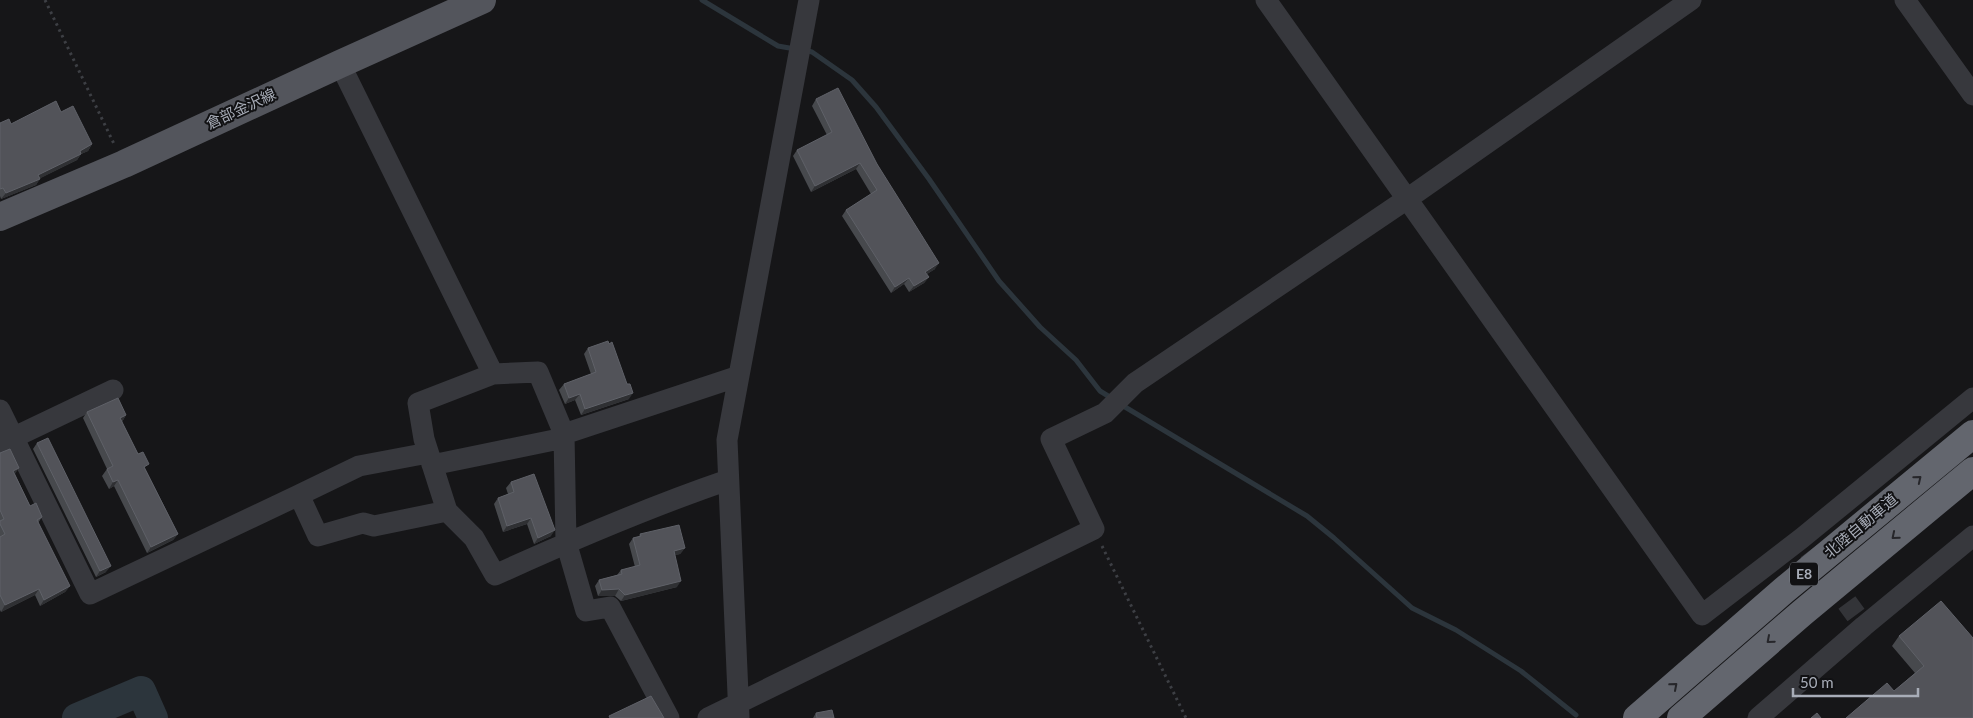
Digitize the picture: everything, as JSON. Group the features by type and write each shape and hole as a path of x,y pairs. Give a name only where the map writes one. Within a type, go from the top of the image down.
{"highway":[{"name":"北陸自動車道","path":"1637,718 1783,591 1973,434"},
{"name":"北陸自動車道","path":"1681,718 1802,613 1973,471"}],"main road":[{"name":"倉部金沢線","path":"0,216 124,164 482,0"}],"street":[{"path":"739,711 727,440 809,0"},
{"path":"1266,0 1702,615 1805,544 1973,398"},
{"path":"708,718 739,711 1094,529 1051,439 1105,413 1135,383 1407,199 1691,0"},
{"path":"1905,0 1969,83"},
{"path":"340,64 493,374"},
{"path":"669,718 610,607 586,611 566,542 564,436 538,372 493,374 418,403 424,439 447,511 474,538 495,575 566,542 665,502 728,480"},
{"path":"0,410 7,441 90,594 359,466 430,459 564,436 739,376"},
{"path":"7,441 113,390"},
{"path":"299,495 318,536 363,523 374,526 447,511"},
{"path":"1758,718 1860,621 1973,536"}],"path":[{"path":"45,0 124,164"},
{"path":"1094,529 1186,718"}],"building":[{"path":"838,88 877,164 939,263 925,272 929,277 914,286 909,278 895,287 846,210 877,190 860,163 815,186 797,150 832,132 816,99"},
{"path":"56,101 61,112 73,106 92,144 80,151 81,154 38,175 40,179 6,193 3,188 0,189 0,123 9,119 11,124"},
{"path":"608,341 609,344 612,342 627,384 630,384 633,393 585,409 580,394 569,398 564,384 596,372 588,348"},
{"path":"118,398 126,415 120,418 138,454 143,452 149,464 144,467 178,534 151,547 118,480 113,482 107,469 113,466 87,412"},
{"path":"48,438 111,566 100,571 37,443"},
{"path":"10,449 19,468 13,471 30,506 36,503 42,517 37,520 70,586 44,600 39,589 5,605 0,595 0,537 5,534 0,524 0,521 4,519 0,510 0,453"},
{"path":"534,474 555,530 538,538 531,518 507,526 498,498 514,492 511,482"},
{"path":"679,525 685,548 674,551 681,581 625,595 619,589 602,590 599,580 622,574 621,570 640,565 633,538 641,536 640,534"},
{"path":"1941,601 1973,638 1973,718 1846,718 1887,683 1894,691 1924,666 1899,636"},
{"path":"651,696 664,718 610,718 609,716"},
{"path":"832,710 834,718 817,718 816,713"},
{"path":"1817,713 1821,718 1811,718"}],"waterway":[{"path":"702,0 778,46 795,49"},
{"path":"804,50 812,52 852,80 876,107 929,179 999,281 1040,327 1076,360 1100,391 1113,399"},
{"path":"1120,404 1307,516 1412,608 1456,630 1521,671 1576,715"},
{"path":"77,718 141,691 153,718"}],"tunnel":[{"path":"1809,551 1856,615"}]}
